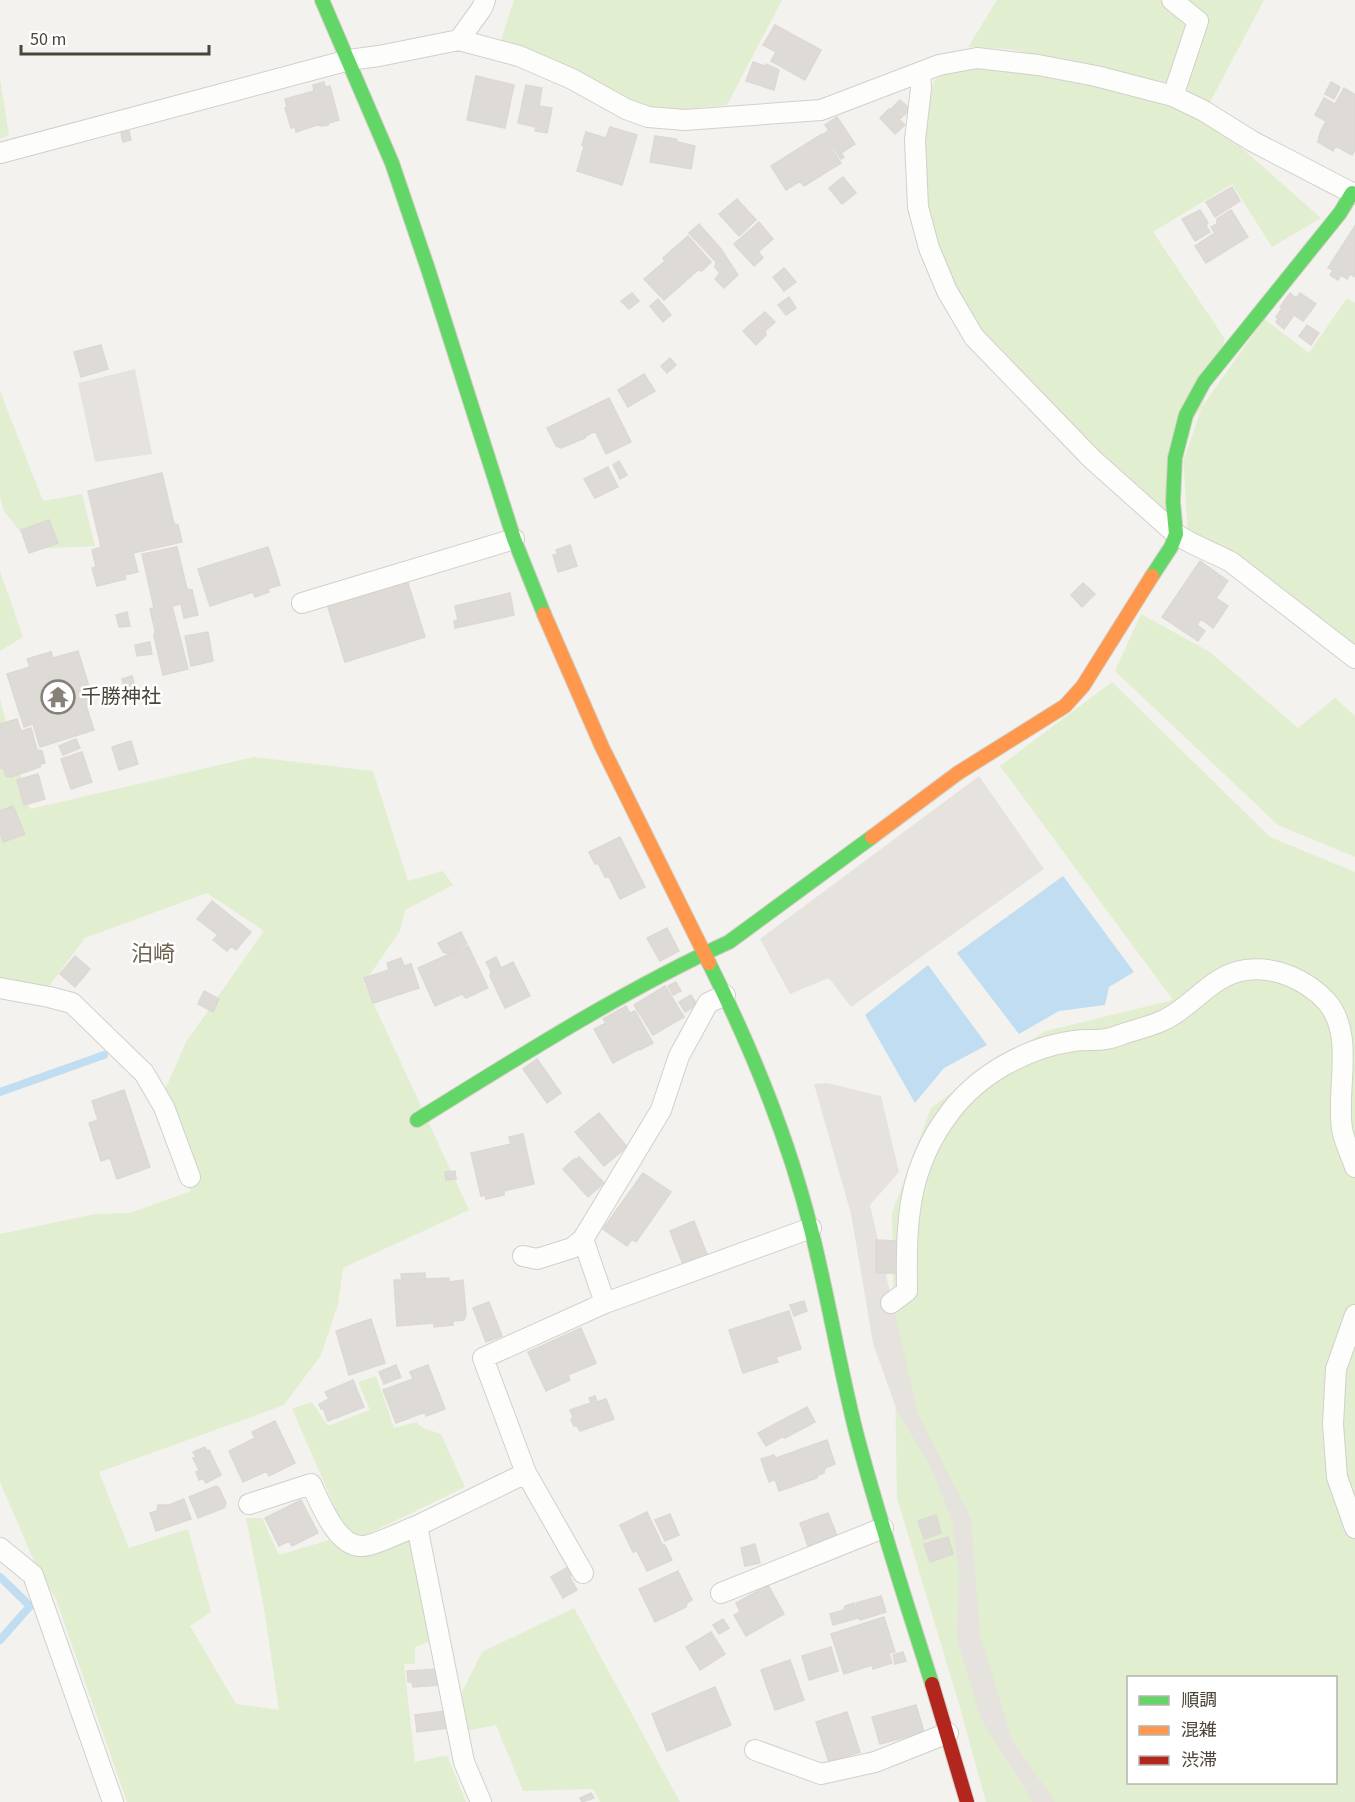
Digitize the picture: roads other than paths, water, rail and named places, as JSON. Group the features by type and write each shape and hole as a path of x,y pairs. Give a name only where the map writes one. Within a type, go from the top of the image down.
{"street":[{"path":"322,0 399,184 514,539 552,635 602,747 747,1043 790,1156 811,1228 856,1431 883,1528 948,1733 966,1802"},
{"path":"459,40 482,8 485,0"},
{"path":"1172,0 1198,21 1173,96"},
{"path":"0,153 349,60 459,40 519,56 572,79 626,109 648,117 685,120 821,110 939,65 977,58 1038,65 1173,96 1204,111 1251,141 1353,194 1204,382 1186,415 1175,458 1173,502 1176,534 1171,547 1083,686 1065,706 958,773 729,942 567,1027 417,1120"},
{"path":"920,73 921,88 915,140 918,207 928,248 947,291 974,337 1092,459 1176,534 1188,543 1209,550 1231,562 1355,658"},
{"path":"302,603 514,539"},
{"path":"891,1303 907,1291 908,1223 912,1193 920,1164 939,1128 967,1092 1018,1058 1046,1046 1107,1039 1167,1019 1223,976 1246,970 1270,970 1292,976 1311,986 1329,1003 1340,1022 1345,1040 1342,1129 1355,1167"},
{"path":"0,988 72,1002 144,1073 164,1107 190,1178"},
{"path":"523,1256 537,1259 572,1248 583,1239 661,1110 679,1056 708,1003 725,995"},
{"path":"583,1574 526,1473 483,1358 605,1303 811,1228"},
{"path":"583,1239 605,1303"},
{"path":"1355,1315 1336,1369 1333,1424 1337,1477 1355,1528"},
{"path":"249,1504 310,1484 339,1537 352,1545 364,1546 417,1526 526,1473"},
{"path":"417,1526 464,1762 481,1802"},
{"path":"721,1593 883,1528"},
{"path":"0,1548 33,1575 113,1802"},
{"path":"755,1750 821,1774 875,1762 948,1733"}],"water":[{"path":"1063,876 1134,972 1109,987 1105,1005 1059,1011 1019,1034 957,953"},
{"path":"928,965 987,1045 944,1068 915,1103 865,1015"}],"waterway":[{"path":"0,1092 104,1055"},
{"path":"0,1577 30,1606 0,1640"}],"place":[{"name":"千勝神社","path":"58,697"}],"district":[{"name":"泊崎","path":"153,954"}]}
